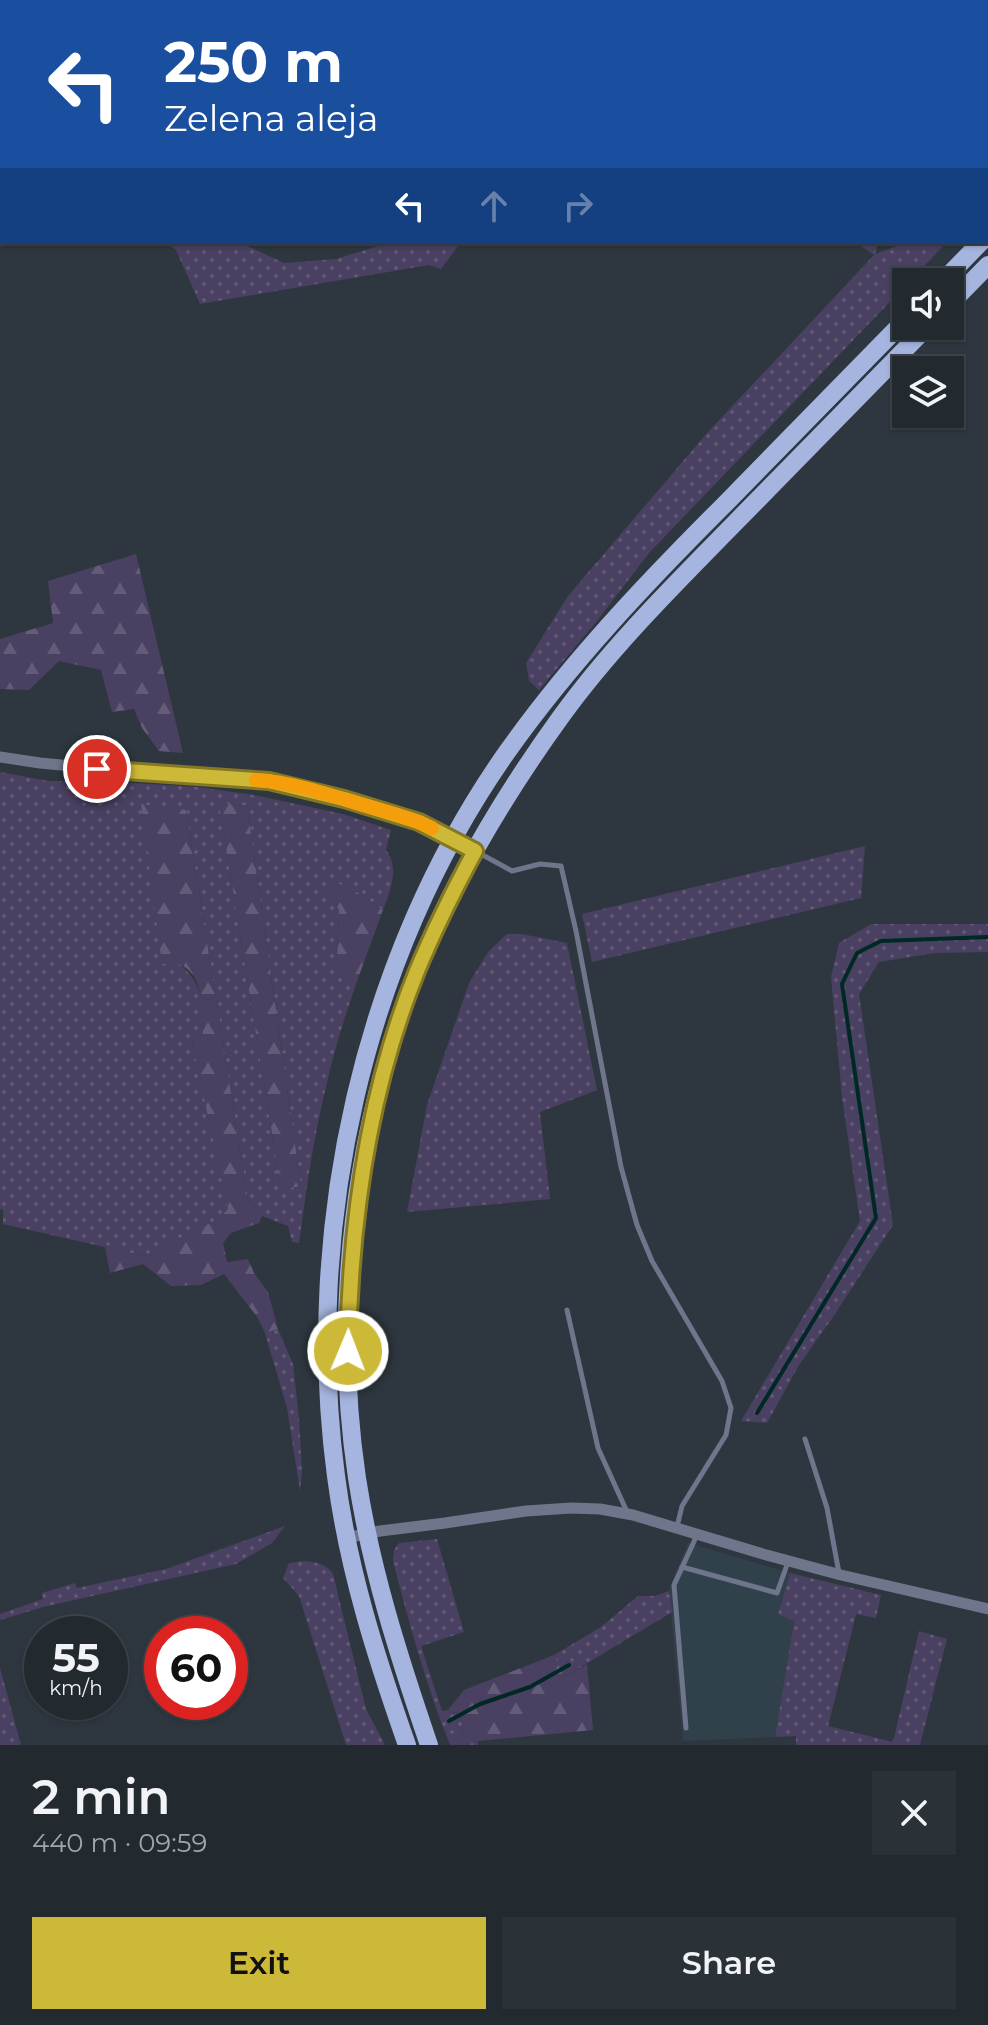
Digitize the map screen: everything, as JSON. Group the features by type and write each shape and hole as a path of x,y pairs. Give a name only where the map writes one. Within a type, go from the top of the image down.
{"main road":[{"path":"956,268 980,244"},
{"path":"964,290 988,265"},
{"path":"407,1745 377,1658 346,1538 336,1478 327,1354 329,1285 338,1189 354,1106 379,1015 410,926 453,839 509,749 615,619 892,333"},
{"path":"429,1745 397,1651 367,1533 357,1475 348,1351 349,1288 359,1194 370,1127 399,1019 433,934 475,851 560,717 622,641 695,563 914,340"}],"street":[{"path":"0,757 111,770 269,781 344,799 419,822 475,851"},
{"path":"346,1538 526,1511 600,1509 628,1514 788,1561 988,1609"}],"lane":[{"path":"475,851 512,871 540,864 561,866 621,1167 637,1225 652,1261 722,1381 731,1408 726,1435 682,1506 676,1528"},
{"path":"567,1310 598,1448 628,1514"},
{"path":"805,1439 827,1508 839,1574"},
{"path":"686,1728 674,1585 697,1535"},
{"path":"682,1567 777,1593 788,1561"}],"shaded area":[{"path":"688,1543 790,1573 778,1613 794,1620 775,1737 683,1741 669,1591"}],"green space":[{"path":"168,244 243,244 284,263 336,259 385,244 460,244 441,269 429,265 200,304 176,250"},
{"path":"858,244 878,244 875,254 902,244 945,244 922,268 892,268 892,300 649,553 539,690 529,681 526,663 568,596 708,432 874,255"},
{"path":"136,554 183,753 159,751 142,728 134,709 112,712 101,670 59,661 29,690 0,689 0,639 53,623 48,581"},
{"path":"0,772 48,781 198,787 254,795 343,814 391,830 386,850 393,872 383,910 362,895 330,893 339,910 337,959 342,978 356,984 335,1050 321,1110 299,1243 292,1242 288,1226 262,1216 248,1200 186,810 181,965 195,982 201,997 203,1035 192,1042 229,1209 220,1219 144,1256 3,1224 3,1210 0,1209","holes":["219,803 247,806 301,1186 281,1190"]},
{"path":"219,803 247,806 301,1186 281,1190"},
{"path":"141,804 186,810 248,1200 262,1216 259,1223 231,1233 223,1243 227,1262 248,1259 268,1292 278,1329 265,1333 258,1318 224,1274 201,1285 171,1286 143,1264 110,1273 105,1247 144,1256 219,1219 228,1209 192,1042 203,1035 201,996 189,970 179,964 162,964"},
{"path":"865,846 861,898 592,962 582,914"},
{"path":"328,878 362,895 383,910 356,984 342,979 337,959 339,910 330,893"},
{"path":"871,924 988,924 988,952 935,953 879,962 859,994 893,1225 799,1365 767,1423 741,1421 860,1221 842,1097 831,977 839,943"},
{"path":"507,934 567,943 597,1090 540,1112 550,1199 407,1212 427,1105 469,983 488,952"},
{"path":"278,1329 293,1364 302,1471 300,1491 287,1408 265,1333"},
{"path":"285,1526 272,1543 236,1564 43,1607 0,1620 0,1614 43,1599 42,1593 75,1583 77,1588 166,1569"},
{"path":"437,1539 464,1632 421,1646 442,1711 456,1712 465,1728 456,1734 460,1745 450,1745 441,1722 418,1654 393,1561 394,1550 399,1543"},
{"path":"303,1561 324,1565 333,1574 366,1709 385,1745 346,1745 299,1596 283,1578 289,1563"},
{"path":"790,1573 881,1595 876,1618 856,1614 828,1726 893,1742 919,1631 947,1639 920,1745 796,1745 796,1736 775,1737 794,1621 778,1614"},
{"path":"669,1591 672,1612 564,1677 554,1655 601,1627 638,1596 655,1596"},
{"path":"554,1655 564,1677 587,1664 593,1730 460,1745 455,1734 465,1728 456,1712 450,1713 448,1710 464,1690"},
{"path":"0,1668 21,1745 0,1745"}],"waterway":[{"path":"757,1413 876,1218 842,984 857,953 881,941 988,937"},
{"path":"449,1721 480,1704 530,1687 569,1665"}],"slow traffic":[{"path":"256,780 344,799 432,828"}],"route":[{"path":"97,769 269,781 344,799 419,822 475,851 417,972 385,1065 370,1127 352,1247 348,1351"}]}
